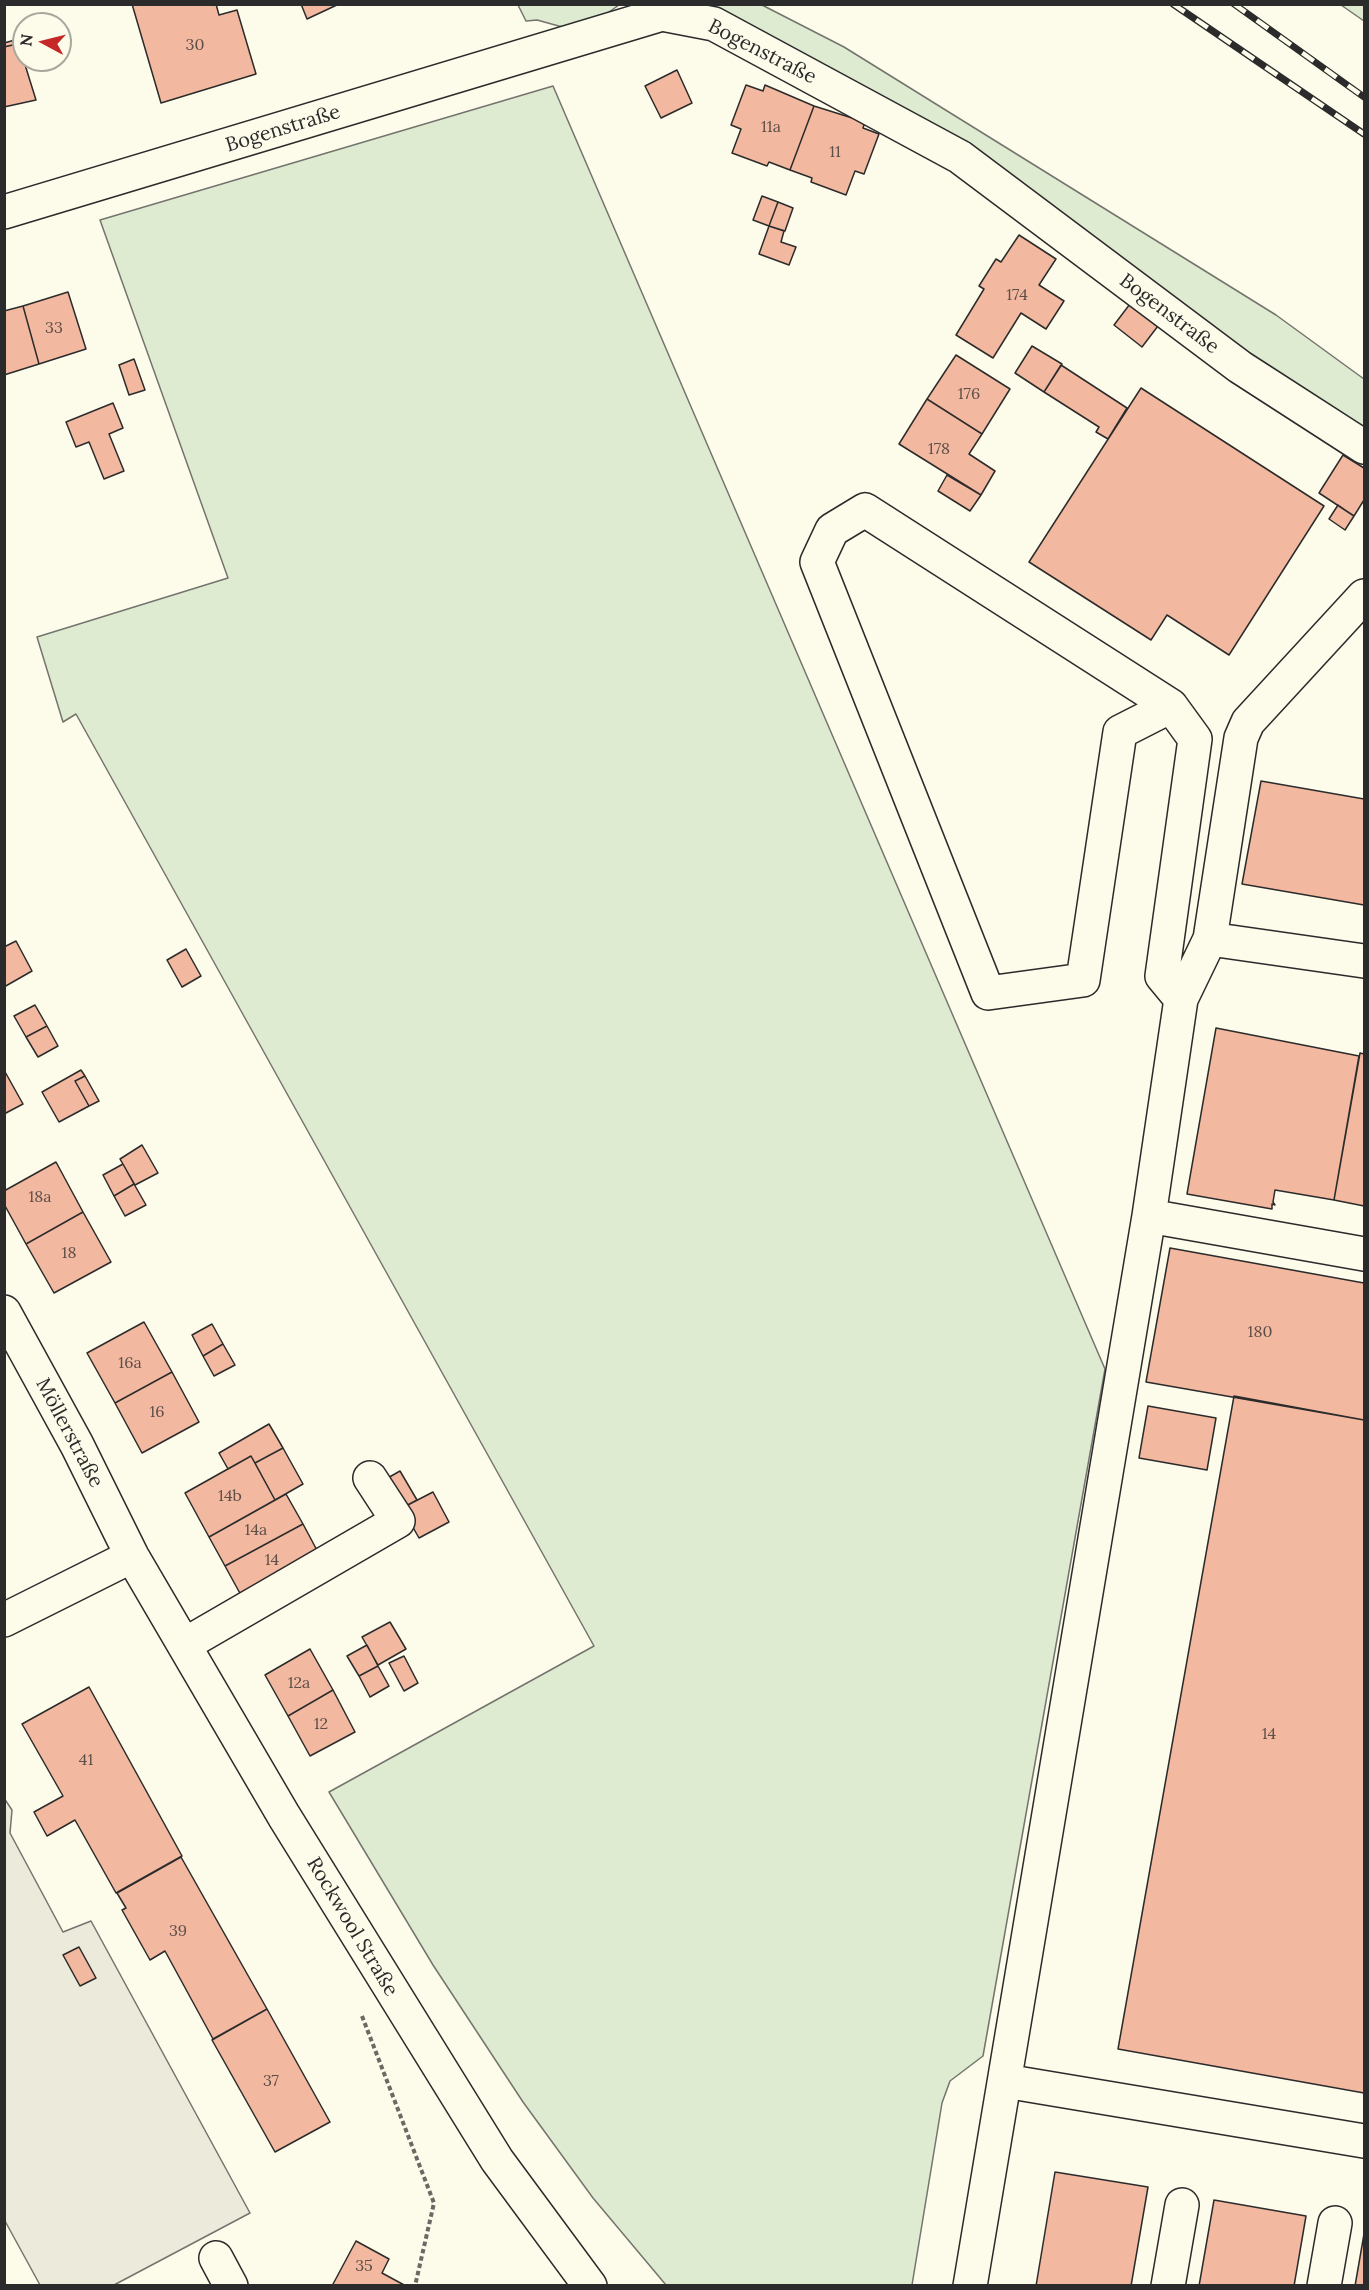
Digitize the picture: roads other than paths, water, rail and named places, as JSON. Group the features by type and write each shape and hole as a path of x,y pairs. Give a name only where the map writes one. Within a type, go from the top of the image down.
{"street":[{"name":"Bogenstraße","path":"4,212 662,14 714,24 960,157 1240,367 1365,447"},
{"path":"1171,706 1120,732 1083,980 988,993 817,562 832,530 865,510 1171,706 1195,739 1162,976 1181,999"},
{"path":"970,2286 1149,1216 1181,999 1210,939 1241,738 1248,722 1365,596"},
{"path":"1210,939 1365,961"},
{"path":"1149,1216 1365,1254"},
{"name":"Möllerstraße","path":"4,1312 77,1445 132,1556"},
{"path":"184,1645 398,1521 370,1478"},
{"path":"4,1620 132,1556"},
{"name":"Rockwool Straße","path":"132,1556 425,2048 497,2160 590,2286"},
{"path":"1005,2081 1365,2141"},
{"path":"1168,2286 1182,2205"},
{"path":"1324,2286 1335,2223"},
{"path":"216,2258 231,2286"}],"railway":[{"path":"1173,4 1364,134"},
{"path":"1234,4 1364,97"}]}
